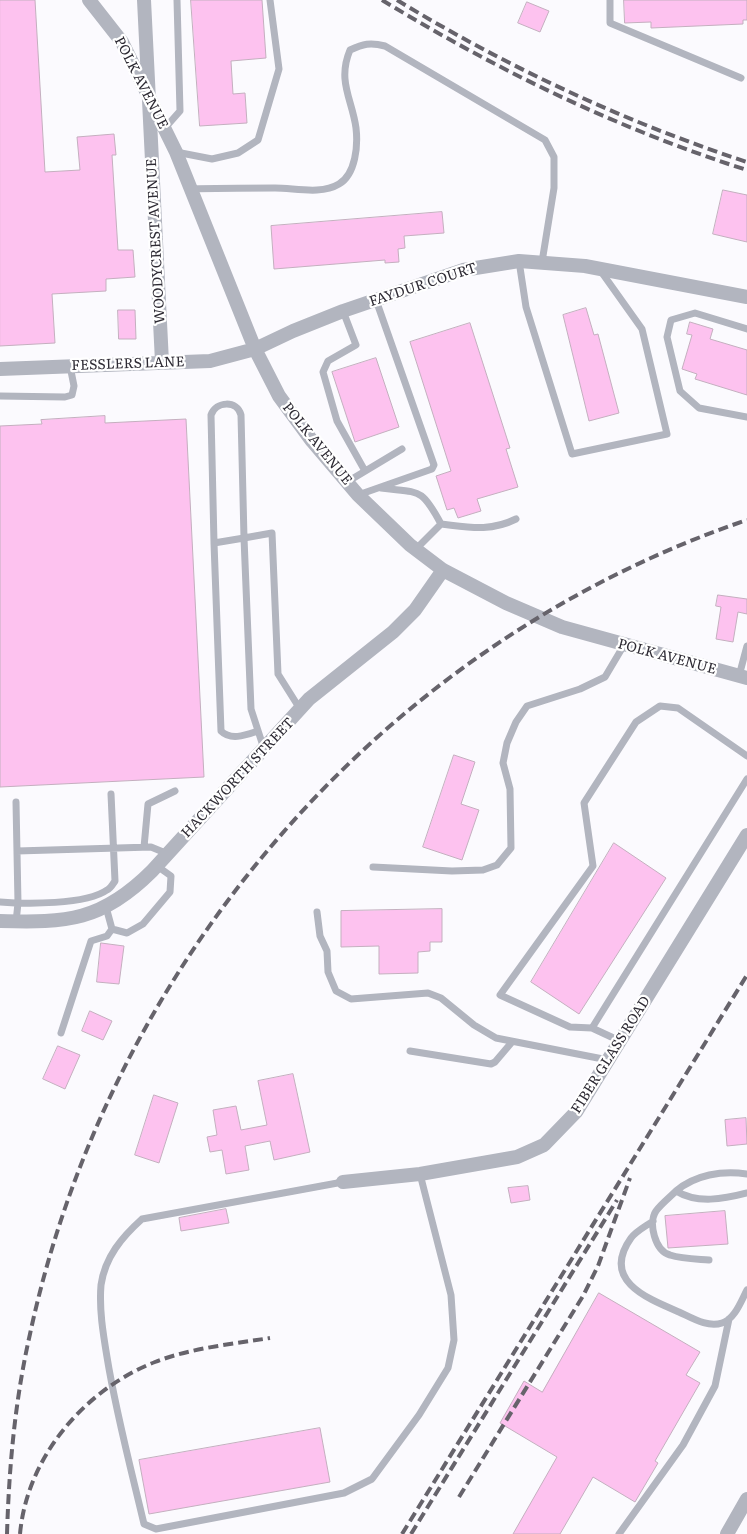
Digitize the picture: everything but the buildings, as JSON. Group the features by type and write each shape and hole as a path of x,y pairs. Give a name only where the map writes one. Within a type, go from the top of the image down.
{"street":[{"name":"POLK AVENUE","path":"90,0 122,42 176,152 255,349 279,396 312,441 358,495 416,549 443,570 506,603 562,627 743,677"},
{"name":"WOODYCREST AVENUE","path":"144,0 162,362"},
{"name":"FAYDUR COURT","path":"255,349 293,330 376,299 463,270 519,261 598,268 747,297"},
{"name":"FESSLERS LANE","path":"0,369 210,361 255,349"},
{"name":"HACKWORTH STREET","path":"0,921 68,920 106,907 125,896 157,866 310,699 393,632 415,610 443,570"},
{"name":"FIBER GLASS ROAD","path":"343,1182 420,1174 517,1157 544,1145 576,1112 747,835"},
{"path":"727,1534 747,1499"}],"lane":[{"path":"164,128 180,111 176,0"},
{"path":"176,152 212,159 238,153 258,140 279,68 270,0"},
{"path":"610,0 610,23 741,78"},
{"path":"192,189 278,188 298,190 321,189 340,184 350,171 356,151 356,128 346,89 344,65 350,50 363,44 374,43 385,46 545,140 554,157 554,188 542,262"},
{"path":"519,261 526,307 572,454 667,434 642,329 598,268"},
{"path":"358,495 432,469 434,465 376,299"},
{"path":"344,311 356,345 328,361 323,372 337,420 365,471"},
{"path":"747,329 695,313 671,320 667,337 680,391 699,408 747,417"},
{"path":"0,396 66,397 72,395 74,386 70,366"},
{"path":"258,731 238,737 225,735 221,731 211,415 214,408 218,405 235,405 239,408 241,415 251,709 264,749"},
{"path":"347,482 402,450"},
{"path":"378,488 418,493 428,500 440,524"},
{"path":"440,524 481,529 496,528 516,519"},
{"path":"416,549 440,524"},
{"path":"214,543 272,533 278,674 301,709"},
{"path":"373,867 452,871 483,870 497,865 511,848 510,789 503,763 507,743 516,722 527,706 580,688 605,677 624,645"},
{"path":"743,677 747,646"},
{"path":"620,1041 592,1028 570,1027 500,995 592,866 584,803 636,722 660,706 678,708 747,756"},
{"path":"592,1028 747,779"},
{"path":"144,848 148,804 175,791"},
{"path":"0,902 18,903 82,899 108,890 115,881 111,794"},
{"path":"16,802 18,903 16,922"},
{"path":"17,851 151,847 168,854"},
{"path":"112,929 127,933 143,924 170,892 171,876 157,866"},
{"path":"106,907 112,929"},
{"path":"317,912 320,936 327,951 328,972 336,991 351,999 428,993 441,998 474,1026 496,1038 608,1060"},
{"path":"61,1033 92,941 107,936 112,929"},
{"path":"410,1051 490,1064 495,1062 512,1042"},
{"path":"709,1260 669,1255 663,1252 656,1240 653,1221 656,1211 676,1191 695,1178 734,1172 747,1174"},
{"path":"343,1182 142,1219 122,1237 110,1257 102,1284 101,1317 112,1385 144,1524 156,1529 325,1497 344,1493 372,1479 418,1415 448,1368 454,1340 451,1294 420,1174"},
{"path":"676,1191 685,1197 702,1200 747,1193"},
{"path":"653,1221 631,1237 621,1261 620,1270 631,1286 654,1302 710,1325 729,1320"},
{"path":"619,1534 683,1445 716,1386 729,1320 747,1290"}],"railway":[{"path":"382,0 469,50 559,96 652,136 747,170"},
{"path":"397,0 481,48 568,91 656,129 747,162"},
{"path":"7,1534 9,1484 20,1384 30,1334 69,1197 125,1067 196,945 282,833 382,733 493,647 615,575 747,520"},
{"path":"402,1534 747,975"},
{"path":"459,1497 583,1296 598,1266 630,1178"},
{"path":"411,1534 617,1200"},
{"path":"20,1534 25,1506 34,1479 47,1453 83,1408 105,1390 129,1374 169,1357 212,1347 270,1338"}]}
